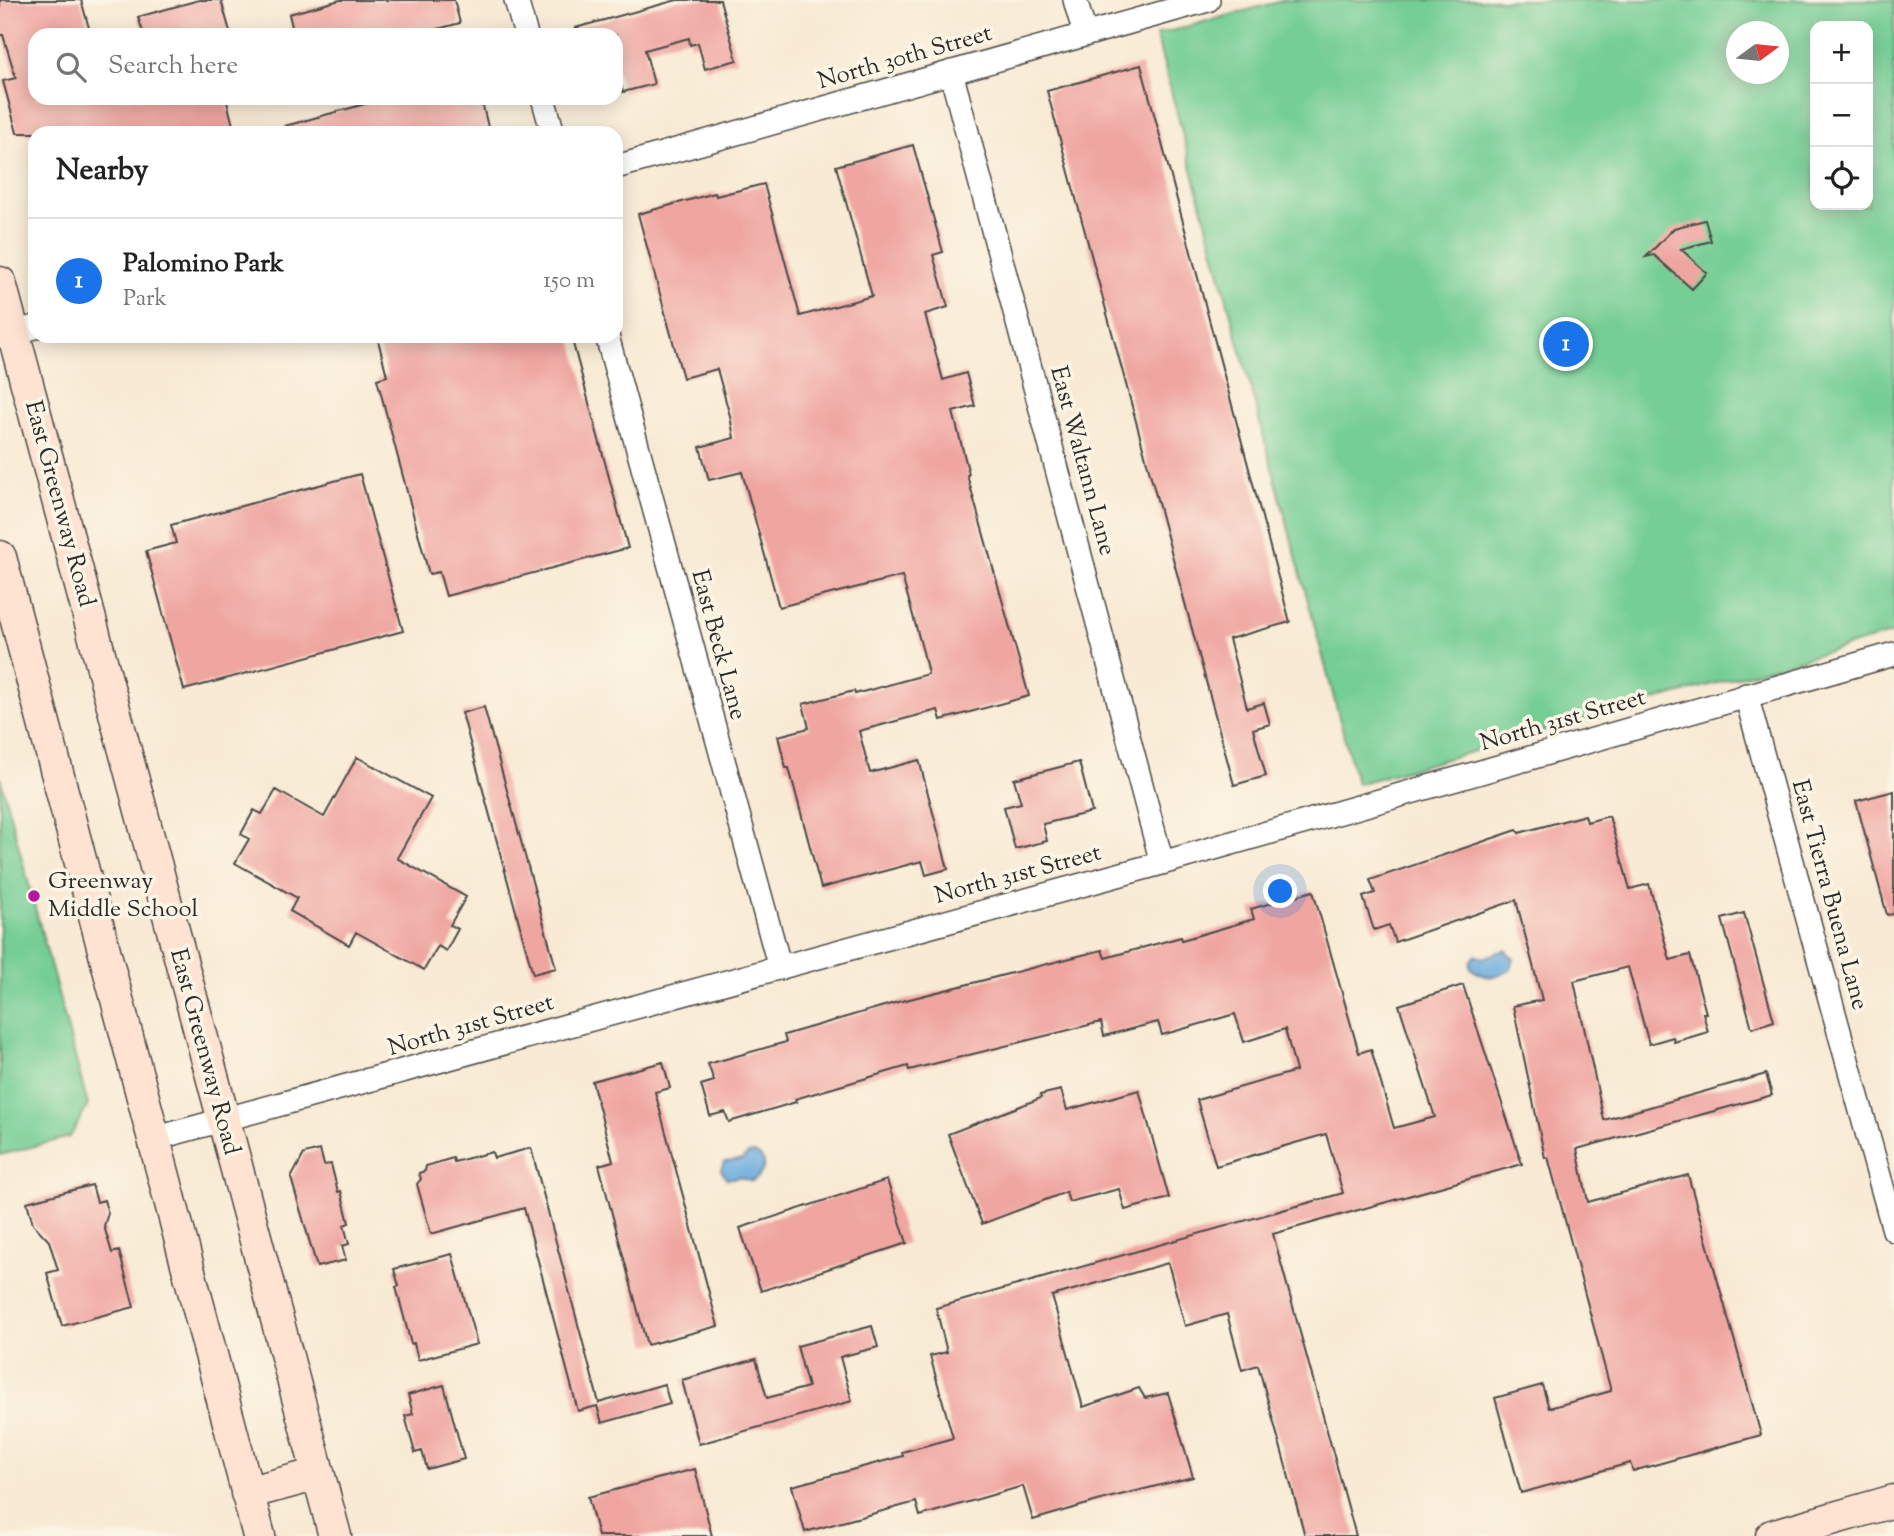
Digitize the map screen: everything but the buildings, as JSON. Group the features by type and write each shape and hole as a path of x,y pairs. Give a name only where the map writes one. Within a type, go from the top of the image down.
{"main road":[{"name":"East Greenway Road","path":"0,282 16,332 335,1536"},
{"path":"0,556 259,1536"},
{"path":"247,1493 318,1474"},
{"path":"1772,1536 1894,1502"}],"street":[{"path":"516,0 524,28"},
{"path":"1075,0 1085,34"},
{"name":"North 30th Street","path":"623,165 1208,0"},
{"name":"East Waltann Lane","path":"951,72 1162,863"},
{"path":"545,105 550,126"},
{"name":"East Beck Lane","path":"609,343 780,968"},
{"name":"North 31st Street","path":"153,1139 1162,863 1894,654"},
{"name":"East Tierra Buena Lane","path":"1746,695 1894,1230"}],"green space":[{"path":"1285,0 1894,0 1894,633 1357,784 1156,35"},
{"path":"0,777 88,1105 70,1137 0,1155"}],"water":[{"path":"1505,950 1514,959 1511,969 1506,972 1490,977 1470,967 1476,955 1483,958"},
{"path":"754,1153 762,1159 764,1167 760,1175 752,1181 740,1177 727,1179 721,1170 724,1162 742,1160 748,1154"}],"place":[{"name":"Palomino Park","path":"1566,344"},
{"name":"Greenway Middle School","path":"34,896"}]}
